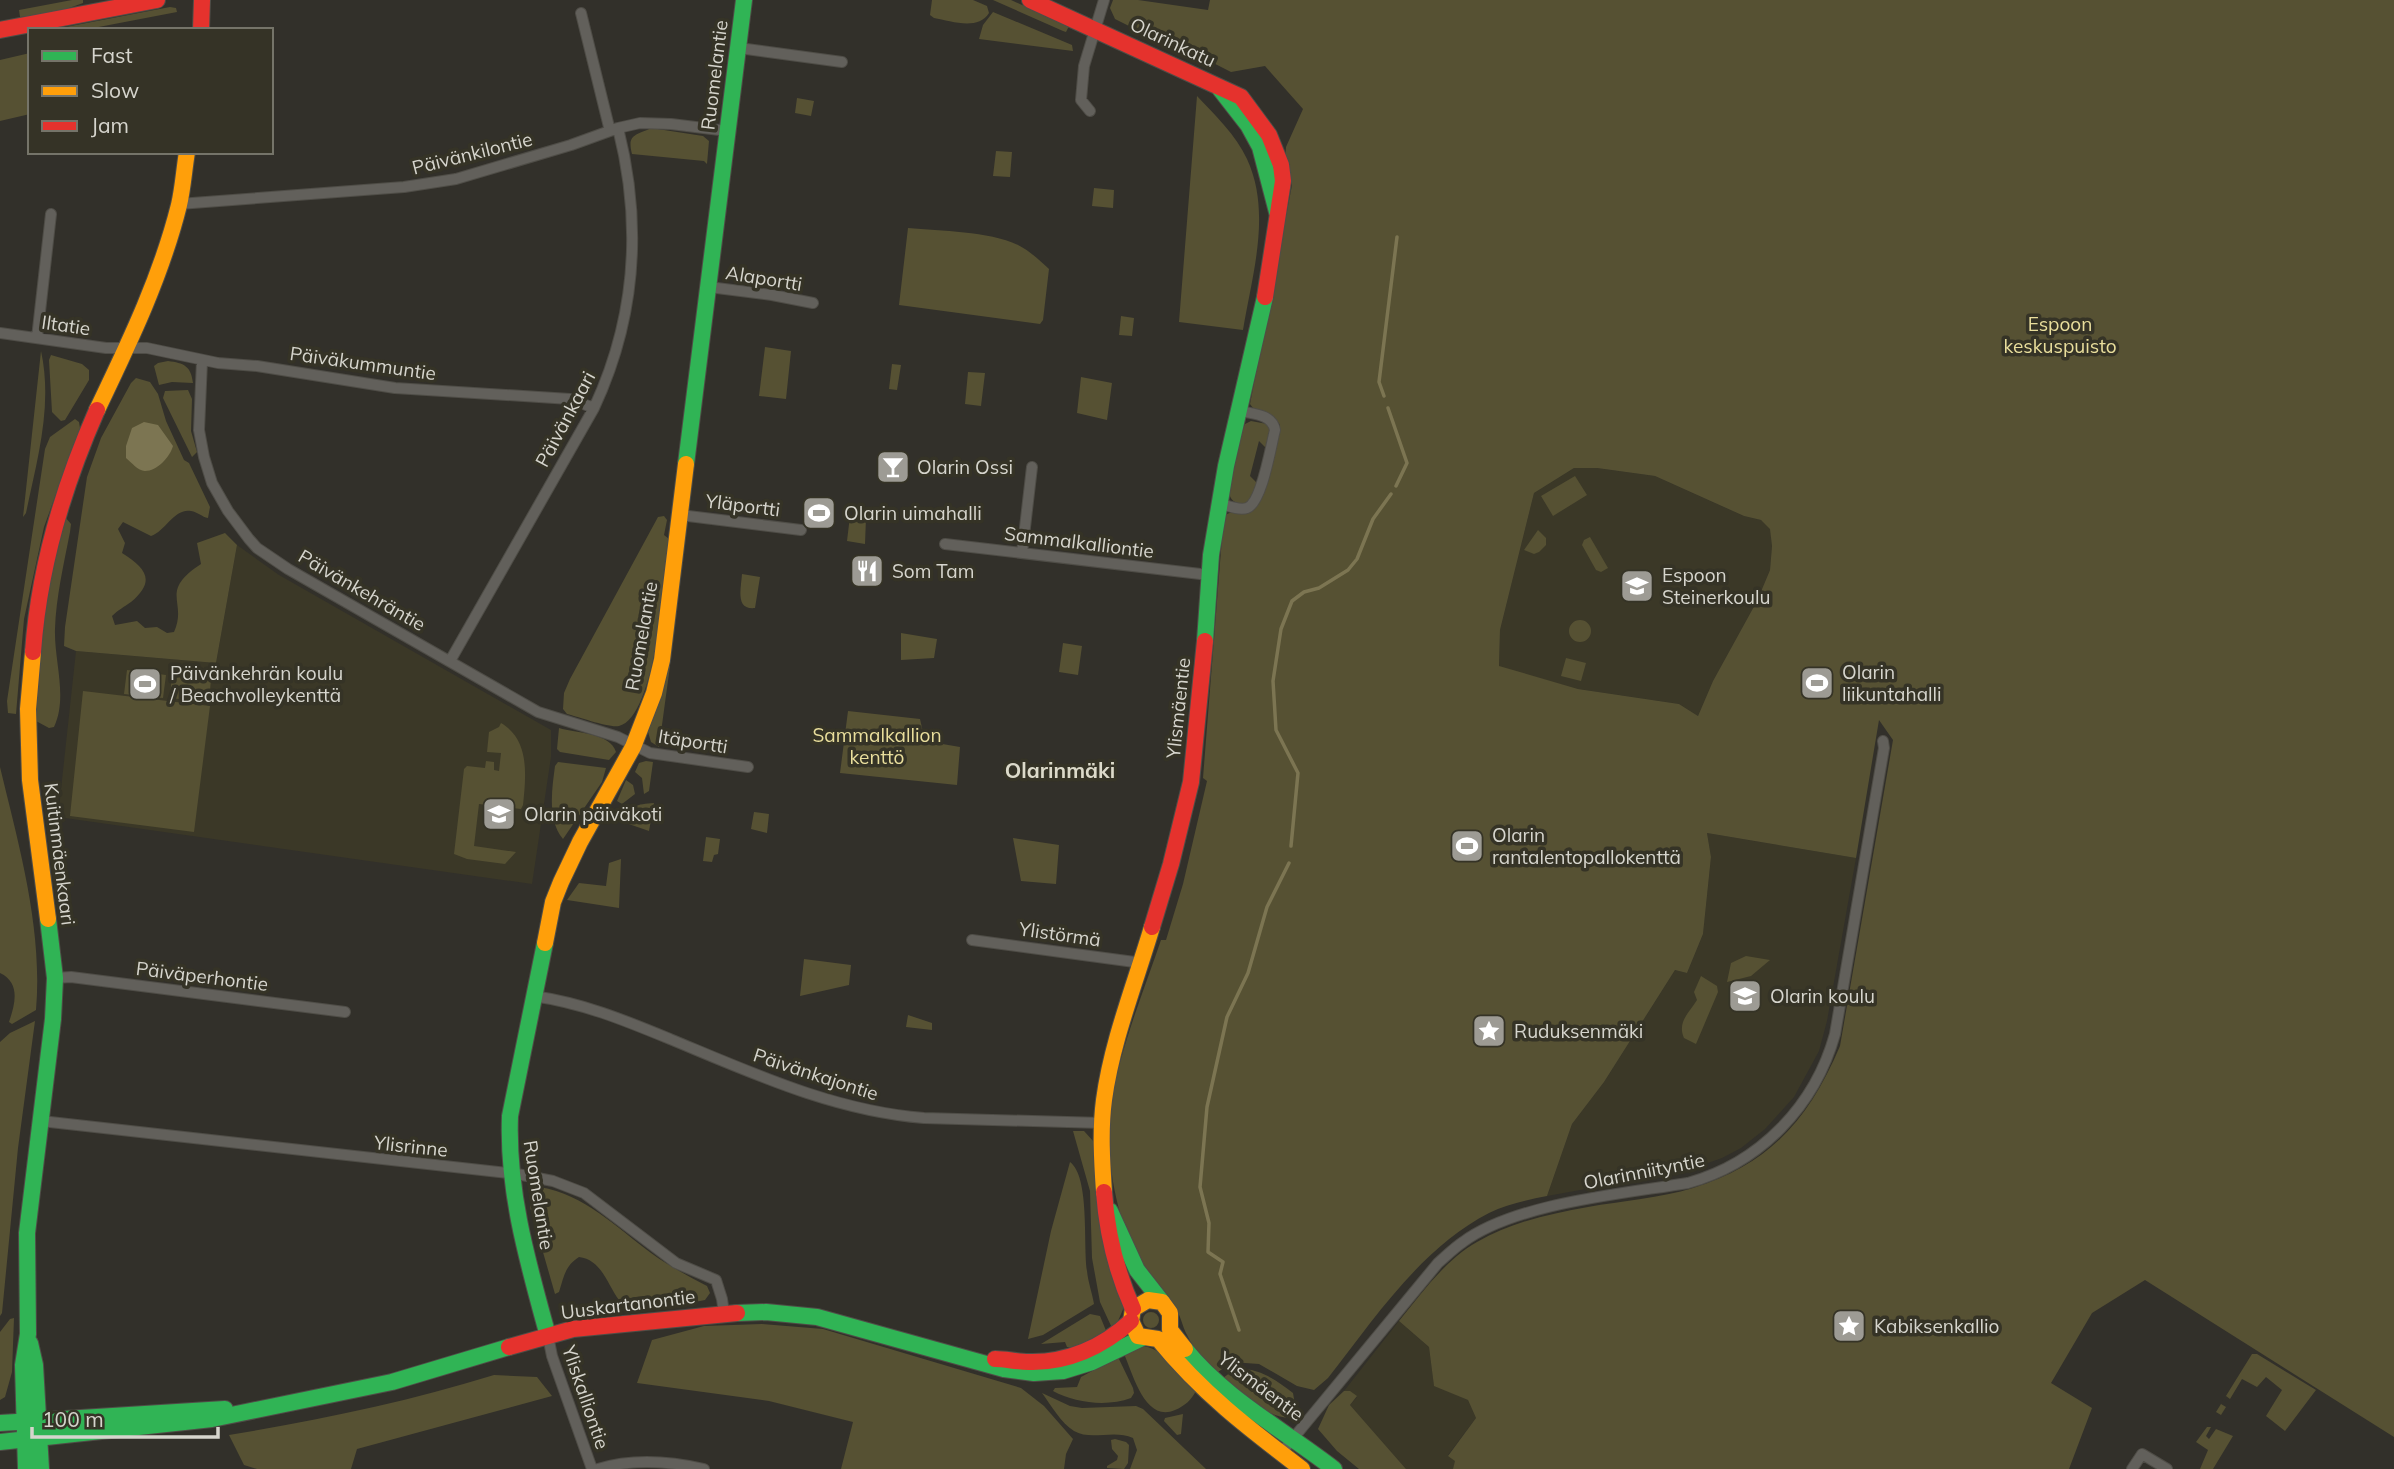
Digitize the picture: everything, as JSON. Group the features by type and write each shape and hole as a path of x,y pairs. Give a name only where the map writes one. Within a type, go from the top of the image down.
{"main road":[{"path":"0,30 157,0"},
{"path":"201,28 202,0"},
{"name":"Ruomelantie","path":"548,1336 528,1259 511,1174 508,1135 510,1116 553,902 577,846 634,745 662,660 744,0"},
{"name":"Olarinkatu","path":"1030,0 1186,70 1220,89 1247,124 1267,144"},
{"name":"Ylismäentie","path":"1132,1315 1107,1229 1107,1203 1102,1168 1102,1123 1111,1063 1171,864 1191,782 1203,677 1209,576 1219,503 1263,312 1278,212 1269,172 1267,144"},
{"name":"Kuitinmäenkaari","path":"31,1439 23,1365 28,1334 27,1233 53,1019 55,978 30,780 30,665 36,609 51,539 69,477 160,269 179,204 187,154"},
{"name":"Ylismäentie","path":"1107,1203 1125,1249 1138,1273 1162,1302"},
{"path":"1148,1300 1162,1302 1170,1313 1164,1334 1142,1338 1136,1334 1132,1315 1148,1300"},
{"name":"Uuskartanontie","path":"0,1441 212,1419 392,1382 572,1329 724,1312 766,1311 817,1317 975,1359 1006,1370 1045,1374 1090,1364 1129,1342 1142,1338"},
{"name":"Uuskartanontie","path":"975,1359 1029,1362 1061,1359 1107,1340 1132,1315"},
{"name":"Ylismäentie","path":"1164,1334 1225,1389 1334,1469"},
{"name":"Ylismäentie","path":"1164,1334 1175,1360 1227,1412 1302,1469"},
{"name":"Uuskartanontie","path":"0,1423 212,1408 249,1410"},
{"path":"26,1469 31,1439"},
{"path":"31,1439 41,1469"}],"street":[{"path":"1090,111 1081,100 1084,66 1104,0"},
{"name":"Päivänkaari","path":"450,661 594,408 610,372 622,329 634,220 628,170 581,13"},
{"path":"739,48 842,62"},
{"name":"Päivänkilontie","path":"179,204 404,187 443,181 546,152 614,129 654,123 728,131"},
{"path":"37,338 51,214"},
{"name":"Alaportti","path":"709,287 813,303"},
{"name":"Iltatie","path":"0,333 106,348 128,347"},
{"name":"Päiväkummuntie","path":"128,347 395,388 570,399 594,408"},
{"name":"Päivänkehräntie","path":"202,360 199,430 207,469 228,511 257,548 288,569 538,712 573,725 607,733 634,745"},
{"path":"1219,503 1242,509 1256,500 1275,429 1274,423 1269,419 1240,411"},
{"path":"1022,553 1032,467"},
{"name":"Yläportti","path":"680,515 801,530"},
{"name":"Sammalkalliontie","path":"945,544 1209,576"},
{"name":"Olarinniityntie","path":"1281,1453 1438,1263 1465,1240 1510,1218 1537,1209 1711,1177 1750,1154 1783,1127 1817,1078 1835,1034 1884,748 1883,741"},
{"name":"Itäportti","path":"634,745 660,756 748,767"},
{"name":"Ylistörmä","path":"972,940 1142,963"},
{"name":"Päiväperhontie","path":"55,978 71,977 345,1012"},
{"name":"Päivänkajontie","path":"533,996 584,1005 796,1090 859,1108 924,1118 1102,1123"},
{"name":"Ylisrinne","path":"41,1121 553,1181 584,1193 676,1263 716,1280 720,1287 724,1312"},
{"name":"Yliskalliontie","path":"548,1336 552,1356 592,1469"},
{"path":"2132,1469 2142,1454 2167,1469"},
{"name":"Yliskalliontie","path":"598,1469 618,1464 657,1461 704,1469"}],"shaded area":[{"path":"144,422 158,425 173,446 162,463 154,469 142,471 126,458 126,446 132,428"},
{"name":"Espoon Steinerkoulu","path":"1574,468 1597,468 1655,476 1744,516 1761,520 1771,529 1770,570 1698,716 1679,704 1578,689 1499,667 1500,630 1534,493"},
{"path":"237,545 279,575 551,730 551,757 532,884 58,817 76,651 216,663"},
{"name":"Olarin koulu","path":"1707,833 1856,858 1827,1021 1819,1051 1794,1097 1765,1129 1741,1148 1685,1171 1547,1196 1572,1124 1604,1082 1675,970 1687,973 1703,934 1711,857"},
{"path":"1399,1321 1429,1347 1434,1385 1468,1400 1476,1418 1448,1455 1456,1461 1453,1469 1406,1469 1350,1405 1357,1397 1344,1391"}],"green space":[{"path":"83,0 83,3 50,15 20,17 19,10"},
{"path":"932,0 973,0 987,6 989,13 984,19 971,23 934,18 930,15"},
{"path":"993,0 1011,0 1069,26 1066,32 1063,31"},
{"name":"Espoon keskuspuisto","path":"1113,0 1138,0 1208,10 1210,0 2394,0 2394,1437 2145,1280 2092,1313 2051,1383 2092,1408 2069,1469 1453,1469 1455,1461 1448,1456 1476,1418 1468,1400 1434,1386 1429,1347 1399,1321 1444,1268 1465,1249 1517,1224 1573,1210 1681,1191 1720,1178 1765,1152 1784,1135 1815,1096 1840,1046 1893,740 1879,720 1856,858 1707,833 1711,857 1703,934 1687,973 1675,970 1604,1082 1572,1124 1547,1196 1489,1213 1441,1246 1400,1286 1328,1378 1314,1390 1297,1386 1259,1364 1232,1362 1218,1372 1201,1355 1185,1332 1176,1309 1155,1287 1141,1265 1130,1241 1114,1189 1109,1135 1111,1108 1119,1064 1130,1028 1161,940 1166,940 1183,884 1207,781 1203,778 1225,515 1261,499 1280,425 1250,404 1292,185 1285,161 1286,147 1303,109 1265,66 1231,72 1168,40 1139,31 1115,19 1110,8","holes":["1574,468 1597,468 1655,476 1744,516 1761,520 1770,529 1770,570 1698,716 1679,704 1578,689 1499,666 1500,630 1534,493"]},
{"path":"170,7 176,8 177,12 93,28 60,28"},
{"path":"993,12 1072,45 1073,51 979,39 983,25"},
{"path":"28,53 28,114 0,121 0,60"},
{"path":"1197,96 1237,142 1247,159 1254,180 1258,201 1258,244 1243,330 1179,322"},
{"path":"797,98 814,101 811,116 795,113"},
{"path":"651,128 703,136 709,141 707,164 704,161 632,154 631,143 634,136"},
{"path":"996,151 1012,152 1010,177 993,176"},
{"path":"1094,188 1114,190 1113,208 1092,206"},
{"path":"908,228 993,237 1026,250 1049,269 1043,320 1040,324 899,305"},
{"path":"1121,316 1134,318 1132,336 1119,335"},
{"path":"765,347 791,351 786,399 759,396"},
{"path":"41,351 45,392 42,433 23,517"},
{"path":"51,355 82,364 89,370 89,380 65,420 61,421 52,412"},
{"path":"168,361 186,366 193,383 172,382 159,385 154,366"},
{"path":"892,364 901,365 897,390 889,389"},
{"path":"968,372 985,373 981,406 965,404"},
{"path":"1081,377 1112,383 1107,420 1077,413"},
{"path":"136,378 150,382 158,394 166,421 210,507 208,518 185,511 151,536 123,522 118,529 125,543 122,553 142,569 146,581 139,594 112,616 115,625 137,621 145,628 157,627 167,633 174,632 178,613 177,590 188,574 201,564 197,543 225,533 237,545 216,663 76,651 64,646 87,477 101,438"},
{"path":"188,390 192,399 191,431 197,452 192,457 163,398 165,391"},
{"path":"75,419 80,428 44,527 24,619 16,714 8,713 7,701 45,449 50,437"},
{"path":"1251,421 1267,424 1270,430 1268,450 1259,441 1250,476 1259,485 1246,505 1232,499 1229,489 1242,431 1245,424"},
{"path":"1575,476 1587,495 1553,516 1541,496"},
{"path":"664,516 667,520 664,535 669,539 662,611 642,698 632,717 619,726 567,714 563,709 564,693 570,679 658,517"},
{"path":"850,516 866,518 865,544 847,541"},
{"path":"65,517 71,524 55,629 60,704 54,727 49,728 36,721 38,669 48,593"},
{"path":"1538,530 1546,538 1546,545 1534,554 1524,550"},
{"path":"1590,537 1608,568 1601,572 1596,570 1582,545 1584,540"},
{"path":"742,574 760,577 755,608 744,606 742,602"},
{"path":"1580,620 1588,623 1591,631 1588,639 1580,642 1572,639 1569,631 1572,623"},
{"path":"901,633 937,639 934,658 901,660"},
{"path":"1063,643 1082,646 1078,675 1059,672"},
{"path":"1566,658 1586,663 1581,681 1561,676"},
{"path":"669,666 659,747 651,742 648,732"},
{"name":"Päivänkehrän koulu / Beachvolleykenttä","path":"127,670 166,675 163,698 124,694"},
{"path":"172,674 211,679 209,702 170,698"},
{"path":"83,691 210,706 194,832 70,816"},
{"name":"Sammalkallion kenttö","path":"848,711 920,719 925,741 960,747 957,785 840,773"},
{"path":"501,723 517,739 524,760 523,805 521,809 479,804 474,846 516,852 505,864 467,859 454,854 464,769 467,766 485,768 486,761 494,762 494,770 499,771 501,753 487,752 489,732"},
{"path":"559,728 600,737 613,746 616,752 609,760 560,752 557,749"},
{"path":"558,762 606,768 602,782 563,839 555,823 552,804 555,766"},
{"path":"653,762 649,791 644,794 642,778 635,772 639,763"},
{"path":"0,767 28,888 36,949 36,1010 12,1024 9,1022 14,988 7,977 0,973"},
{"path":"626,780 633,785 635,794 622,804 617,801"},
{"path":"654,803 649,831 620,821 634,807"},
{"path":"754,812 769,814 767,833 751,829"},
{"path":"706,837 720,839 718,854 714,855 712,862 703,861"},
{"path":"1013,838 1059,845 1056,884 1021,881"},
{"path":"621,859 619,908 567,900 579,883 606,886 609,863"},
{"path":"1746,956 1770,960 1751,976 1727,982 1731,963"},
{"path":"804,959 851,965 849,985 800,996"},
{"path":"1701,976 1717,986 1718,992 1696,1044 1684,1038 1682,1027 1697,1000 1694,992"},
{"path":"908,1015 932,1023 932,1030 906,1027"},
{"path":"35,1021 0,1316 0,1042 10,1033"},
{"path":"1073,1131 1084,1131 1094,1142 1094,1169 1124,1307 1112,1328 1100,1302 1092,1258 1090,1191"},
{"path":"1070,1162 1081,1182 1087,1271 1094,1304 1043,1335 1028,1339 1051,1231"},
{"path":"540,1187 556,1191 586,1205 658,1258 707,1286 710,1293 705,1300 695,1302 585,1312 586,1307 612,1307 619,1300 599,1268 587,1259 579,1257 568,1268 559,1292 555,1294 530,1207 532,1195 537,1193"},
{"path":"1148,1312 1154,1312 1159,1320 1157,1326 1148,1328 1143,1323 1143,1317"},
{"path":"1090,1314 1100,1316 1107,1333 1081,1347 1067,1347 1065,1342 1041,1344"},
{"path":"14,1318 12,1372 5,1397 0,1400 0,1332 10,1319"},
{"path":"762,1324 823,1329 1021,1388 1044,1406 1073,1439 1066,1454 1064,1469 841,1469 853,1422 769,1401 637,1383 652,1340 704,1326"},
{"path":"1137,1346 1155,1350 1163,1355 1196,1391 1182,1407 1165,1412 1156,1410 1148,1403 1136,1384 1124,1354"},
{"path":"2252,1354 2257,1354 2316,1390 2285,1431 2266,1416 2282,1390 2266,1377 2257,1387 2242,1379 2230,1399 2226,1396 2221,1404 2226,1407 2221,1415 2216,1412"},
{"path":"1118,1357 1133,1388 1131,1398 1091,1402 1053,1391 1055,1388 1077,1387 1081,1377"},
{"path":"1235,1369 1259,1372 1293,1393 1294,1399 1288,1412 1291,1418 1264,1409 1223,1378"},
{"path":"494,1375 537,1377 552,1396 357,1449 351,1469 257,1469 244,1465 229,1435 363,1410"},
{"path":"1344,1391 1350,1391 1357,1396 1350,1405 1406,1469 1359,1469 1337,1451 1318,1429 1329,1405"},
{"path":"1042,1393 1070,1406 1082,1408 1136,1406 1143,1409 1206,1469 1130,1469 1137,1450 1133,1438 1088,1435 1074,1431 1061,1419"},
{"path":"1183,1414 1181,1434 1177,1435 1164,1421 1165,1418"},
{"path":"2207,1427 2211,1427 2206,1436 2209,1439 2216,1429 2233,1436 2213,1469 2200,1469 2208,1450 2196,1442"},
{"path":"1111,1440 1129,1445 1128,1463 1124,1469 1107,1468 1117,1460 1118,1456 1112,1449"}],"waterway":[{"path":"1384,396 1379,382 1397,237"},
{"path":"1388,408 1407,463 1396,486"},
{"path":"1291,846 1298,773 1276,730 1273,681 1281,629 1292,601 1348,570 1357,559 1373,519 1391,494"},
{"path":"1239,1330 1220,1274 1223,1262 1208,1252 1209,1223 1200,1187 1207,1107 1227,1017 1248,973 1267,907 1289,863"}],"traffic: fast":[{"path":"686,464 744,0"},
{"path":"1220,89 1248,125 1260,147 1277,212"},
{"path":"1205,641 1211,555 1226,466 1265,297"},
{"path":"26,1469 23,1365 28,1334 27,1233 53,1019 55,978 48,919"},
{"path":"545,943 510,1116 510,1144 520,1227 548,1336"},
{"path":"1110,1211 1137,1270 1162,1302"},
{"path":"737,1313 766,1312 817,1317 1004,1369 1034,1373 1063,1371 1092,1362 1142,1338"},
{"path":"30,1343 35,1365 41,1469"},
{"path":"0,1442 212,1419 392,1382 509,1347"},
{"path":"1185,1349 1217,1383 1334,1469"},
{"path":"0,1423 225,1409"}],"traffic: slow":[{"path":"97,410 154,284 179,205 187,154"},
{"path":"545,943 553,902 561,882 633,747 654,693 662,660 686,464"},
{"path":"33,652 28,709 30,780 48,919"},
{"path":"1104,1192 1104,1100 1118,1034 1152,927"},
{"path":"1185,1349 1170,1330 1170,1313 1162,1302 1148,1300 1133,1309 1131,1321 1138,1336 1158,1339 1208,1393 1302,1469"}],"traffic: jam":[{"path":"0,30 157,0"},
{"path":"201,28 202,0"},
{"path":"1030,0 1241,97 1269,135 1281,165 1283,181 1265,297"},
{"path":"33,652 47,558 63,498 97,410"},
{"path":"1152,927 1191,782 1205,641"},
{"path":"1104,1192 1113,1252 1133,1309"},
{"path":"509,1347 573,1329 737,1313"},
{"path":"995,1359 1025,1362 1057,1360 1096,1346 1131,1321"}],"place":[{"name":"Olarin Ossi","path":"893,467"},
{"name":"Olarin uimahalli","path":"819,513"},
{"name":"Som Tam","path":"867,571"},
{"name":"Espoon Steinerkoulu","path":"1637,586"},
{"name":"Olarin liikuntahalli","path":"1817,683"},
{"name":"Päivänkehrän koulu / Beachvolleykenttä","path":"145,684"},
{"name":"Olarin päiväkoti","path":"499,814"},
{"name":"Olarin rantalentopallokenttä","path":"1467,846"},
{"name":"Olarin koulu","path":"1745,996"},
{"name":"Ruduksenmäki","path":"1489,1031"},
{"name":"Kabiksenkallio","path":"1849,1326"}],"district":[{"name":"Olarinmäki","path":"1060,771"}]}
